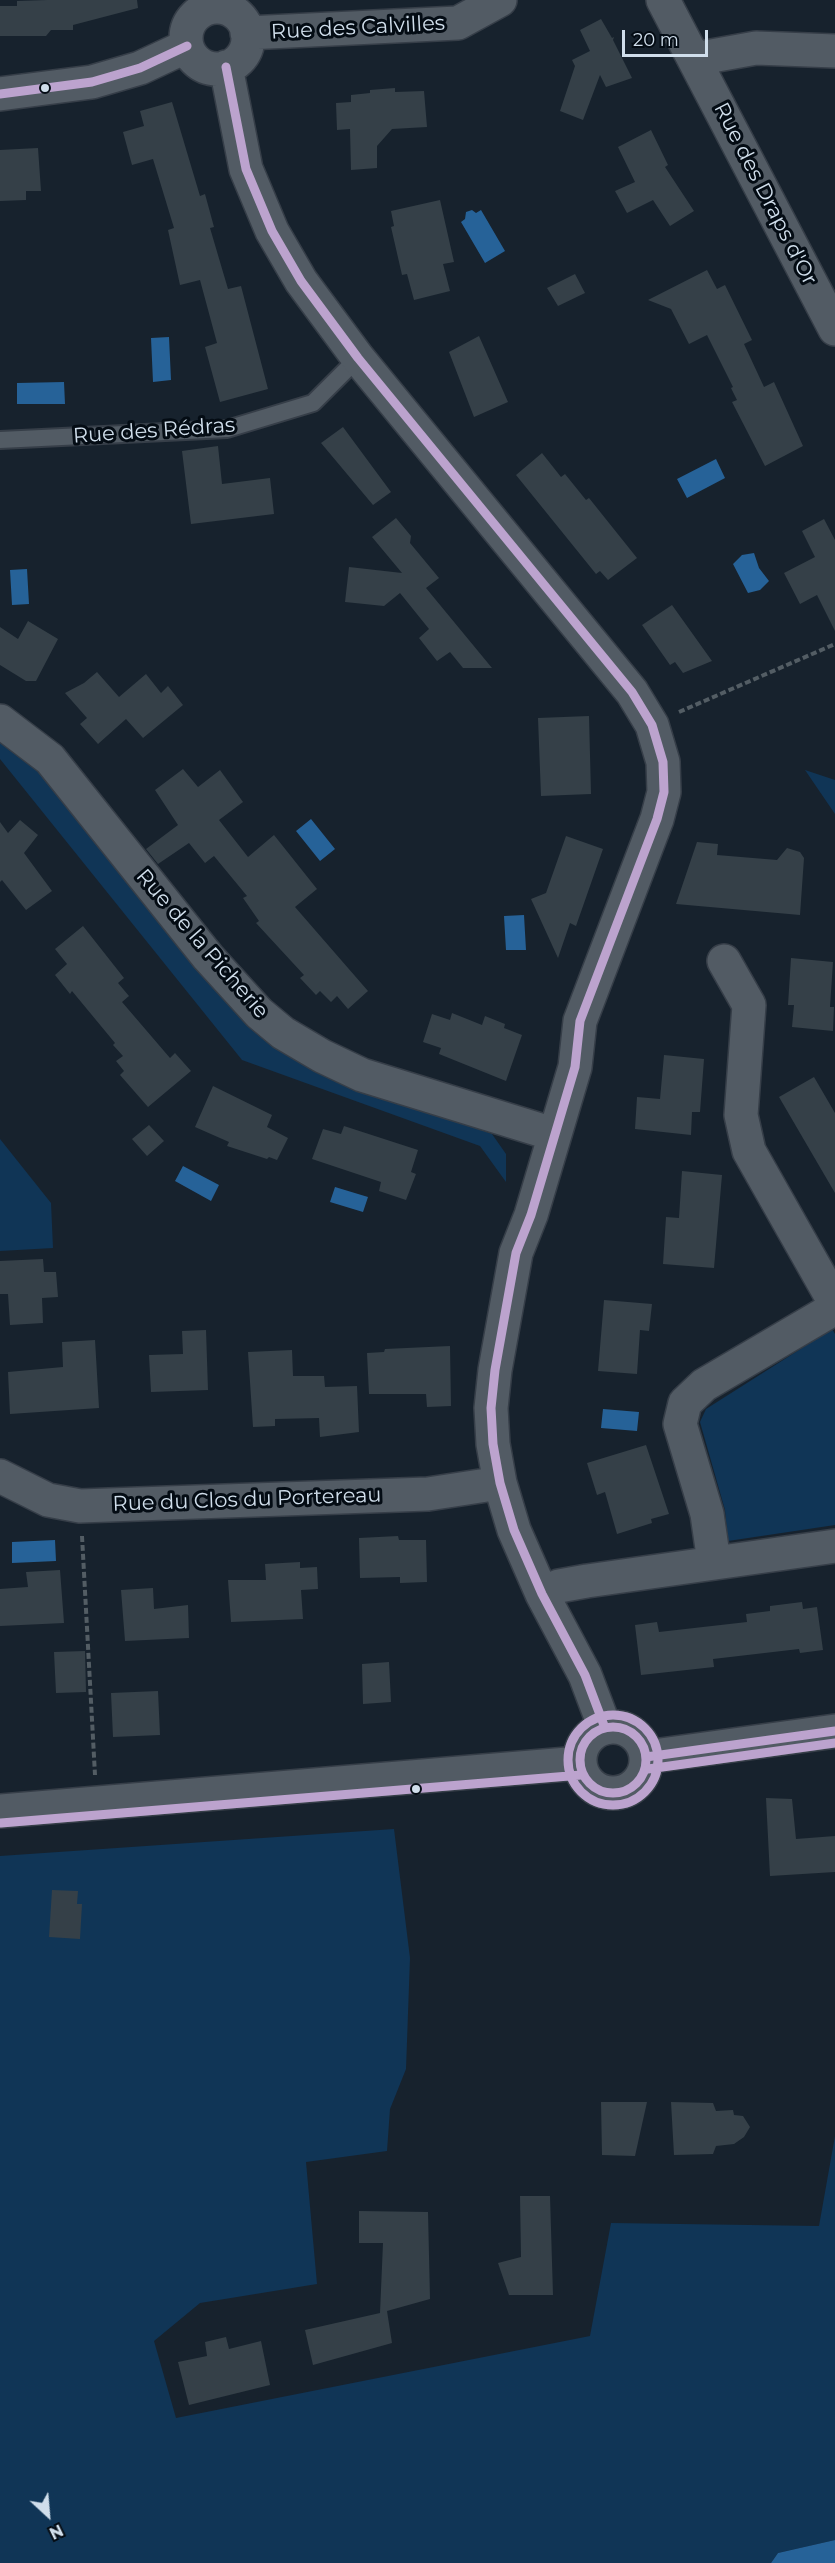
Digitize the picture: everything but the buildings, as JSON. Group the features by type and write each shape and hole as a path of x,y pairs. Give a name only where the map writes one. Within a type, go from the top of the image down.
{"street":[{"name":"Rue des Calvilles","path":"247,33 458,23 500,0"},
{"name":"Rue des Draps d'Or","path":"663,0 835,329"},
{"path":"210,4 230,10 244,24 247,33 245,50 234,63 226,67 216,69 198,62 187,46 188,26 193,18 210,4"},
{"path":"0,94 92,82 140,68 187,46"},
{"path":"695,59 756,48 835,51"},
{"path":"226,67 246,169 272,231 301,281 358,358 632,692 652,725 663,762 664,792 657,819 580,1021 575,1066 553,1134 531,1215 516,1253 495,1370 491,1408 493,1444 500,1483 514,1530 542,1593 585,1675 605,1728"},
{"name":"Rue de la Picherie","path":"0,721 50,759 208,957 259,1013 283,1033 322,1056 363,1075 553,1134"},
{"path":"724,961 749,1005 741,1115 749,1151 835,1302"},
{"path":"714,1562 707,1514 681,1424 685,1403 704,1385 835,1308"},
{"name":"Rue du Clos du Portereau","path":"0,1476 48,1500 80,1506 428,1494 500,1483"},
{"path":"542,1593 559,1586 835,1546"},
{"path":"605,1728 627,1730 644,1746 646,1756 641,1779 622,1792 600,1790 590,1784 580,1763 584,1745 589,1737 605,1728"},
{"path":"646,1756 835,1731"},
{"path":"0,1811 580,1763"}],"lane":[{"name":"Rue des Rédras","path":"0,440 227,429 313,403 358,358"}],"path":[{"path":"652,725 835,644"},
{"path":"80,1506 96,1803"}],"shaded area":[{"path":"472,210 476,213 481,210 505,251 485,263 461,222 465,219 466,212"},
{"path":"169,337 171,380 153,382 151,338"},
{"path":"64,382 65,404 17,404 17,383"},
{"path":"716,459 725,478 687,498 677,479"},
{"path":"754,553 759,568 769,581 760,590 748,593 733,564 742,555"},
{"path":"27,569 29,604 12,605 10,570"},
{"path":"0,737 43,774 221,987 418,1107 492,1134 506,1154 506,1182 480,1146 242,1060 0,759"},
{"path":"805,770 835,780 835,814"},
{"path":"311,819 335,849 320,861 296,831"},
{"path":"524,915 526,950 506,950 504,916"},
{"path":"0,1139 51,1203 53,1248 0,1251"},
{"path":"183,1166 219,1185 211,1201 175,1181"},
{"path":"335,1187 368,1197 363,1212 330,1202"},
{"path":"832,1329 835,1334 835,1525 728,1541 725,1510 700,1422 706,1409"},
{"path":"603,1409 639,1412 637,1431 601,1428"},
{"path":"55,1540 56,1561 12,1563 12,1542"},
{"path":"394,1829 410,1958 406,2069 390,2109 387,2151 306,2162 317,2284 200,2303 154,2341 176,2418 590,2336 611,2223 819,2226 835,2136 835,2540 778,2553 771,2563 0,2563 0,1856"},
{"path":"835,2540 835,2563 771,2563 778,2553"}],"transit line":[{"path":"0,94 92,82 140,68 187,46"},
{"path":"226,67 246,169 272,231 301,281 358,358 632,692 652,725 663,762 664,792 657,819 580,1021 575,1067 531,1215 516,1253 495,1370 491,1408 493,1444 500,1483 514,1530 542,1594 585,1675 605,1728"},
{"path":"613,1715 630,1719 645,1728 654,1743 658,1760 654,1777 645,1792 630,1801 613,1805 596,1801 581,1792 572,1777 568,1760 572,1743 581,1728 596,1719 613,1715"},
{"path":"613,1727 626,1730 636,1737 643,1747 646,1760 643,1773 636,1783 626,1790 613,1793 600,1790 590,1783 583,1773 580,1760 583,1747 590,1737 600,1730 613,1727"},
{"path":"646,1757 835,1731"},
{"path":"648,1769 835,1743"},
{"path":"1,1823 581,1775"}]}
